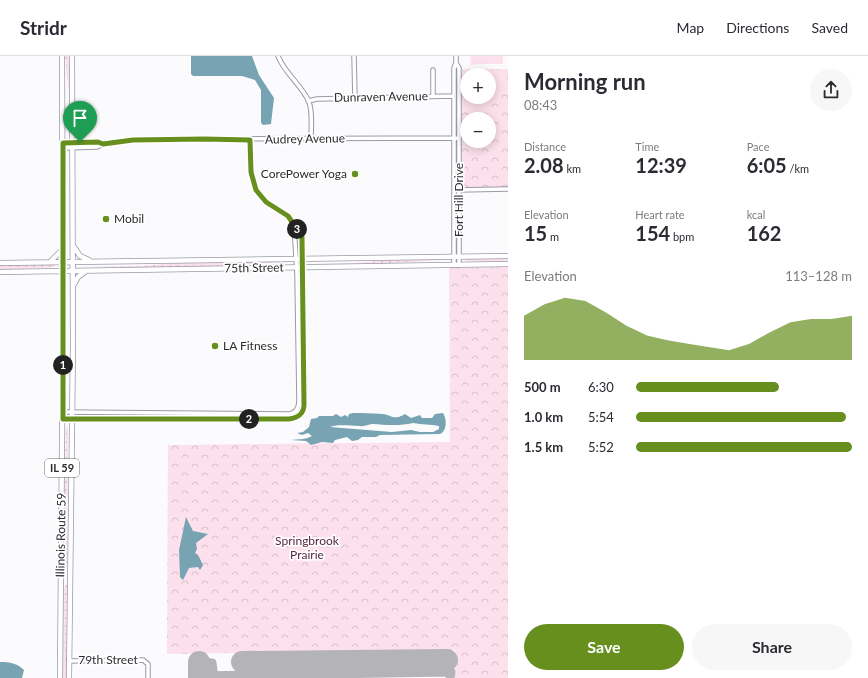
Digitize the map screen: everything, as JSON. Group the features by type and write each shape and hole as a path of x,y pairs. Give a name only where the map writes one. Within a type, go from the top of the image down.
{"main road":[{"name":"Illinois Route 59","path":"60,678 63,419 62,56"},
{"name":"Illinois Route 59","path":"69,678 73,270 72,56"},
{"path":"73,245 80,256 92,261"},
{"path":"50,262 63,249"},
{"name":"75th Street","path":"0,263 508,256"},
{"name":"75th Street","path":"0,272 508,264"},
{"path":"72,287 78,277 87,270"}],"street":[{"path":"278,56 286,72 308,101 310,111 311,139"},
{"path":"354,56 355,99"},
{"name":"Fort Hill Drive","path":"456,56 454,68 454,190 456,265"},
{"name":"Fort Hill Drive","path":"456,63 459,68 459,190 456,257"},
{"path":"433,70 433,96"},
{"name":"Dunraven Avenue","path":"308,101 317,99 454,96"},
{"name":"Audrey Avenue","path":"63,145 97,147 103,144 133,140 459,138"},
{"path":"63,419 289,419 298,417 303,411 302,237 288,216 266,202 256,190 251,172 250,140"},
{"path":"454,190 508,189"},
{"path":"63,412 294,413 299,405 297,258 294,225"},
{"name":"79th Street","path":"69,660 139,659 146,661 148,666 148,678"}],"green space":[{"path":"65,56 69,56 69,89 68,89"},
{"path":"470,56 482,56 482,64 471,65"},
{"path":"482,56 503,56 503,64 482,64"},
{"path":"456,66 457,66 456,131"},
{"path":"496,69 508,69 508,187 465,187 462,185 462,148 496,148 496,112 462,112 462,104 496,104"},
{"path":"496,70 508,70 505,87 502,94 496,100"},
{"path":"468,104 492,104 477,109 468,109"},
{"path":"508,258 508,262 465,261 467,259"},
{"path":"401,259 443,260 371,264 309,264 357,263"},
{"path":"192,262 288,262 193,267 80,267 139,266"},
{"path":"54,264 54,267 0,270 0,265"},
{"name":"Springbrook Prairie","path":"508,267 508,678 455,678 455,650 167,654 168,445 450,442 449,268"},
{"path":"68,426 66,569 64,520 66,428"},
{"path":"67,583 66,678 63,678 63,590"}],"water":[{"path":"191,56 252,56 259,75 274,98 271,124 263,125 261,123 261,90 255,80 242,76 193,76 191,74"},
{"path":"443,413 446,425 440,434 380,435 376,437 362,437 358,440 352,441 347,437 335,440 333,443 322,442 311,445 306,441 291,440 304,439 312,436 308,433 302,435 297,433 303,432 309,427 311,419 319,416 333,416 336,414 341,417 345,415 348,417 349,414 378,414 398,417 405,414 411,418 420,415 422,418 432,418 435,414","holes":["413,423 439,426 439,429 433,432 411,430 392,432 330,427 341,425 364,426 373,424 403,425"]},
{"path":"186,517 193,531 208,534 196,543 197,549 195,553 198,555 203,565 200,570 198,567 189,568 183,580 180,577 179,550"},
{"path":"0,662 13,663 19,666 24,670 22,678 0,678"}],"taxiway":[{"path":"199,662 212,663 214,678"},
{"path":"199,676 451,672 450,678"}],"runway":[{"path":"242,662 447,660"},
{"path":"199,662 199,678"}],"place":[{"name":"CorePower Yoga","path":"355,174"},
{"name":"Mobil","path":"106,219"},
{"name":"LA Fitness","path":"215,346"}],"route":[{"path":"126,140 250,140 252,181 256,190 266,202 288,216 299,230 302,239 304,410 300,415 289,419 63,419 63,143 80,142 98,142 103,144 126,140"}]}
